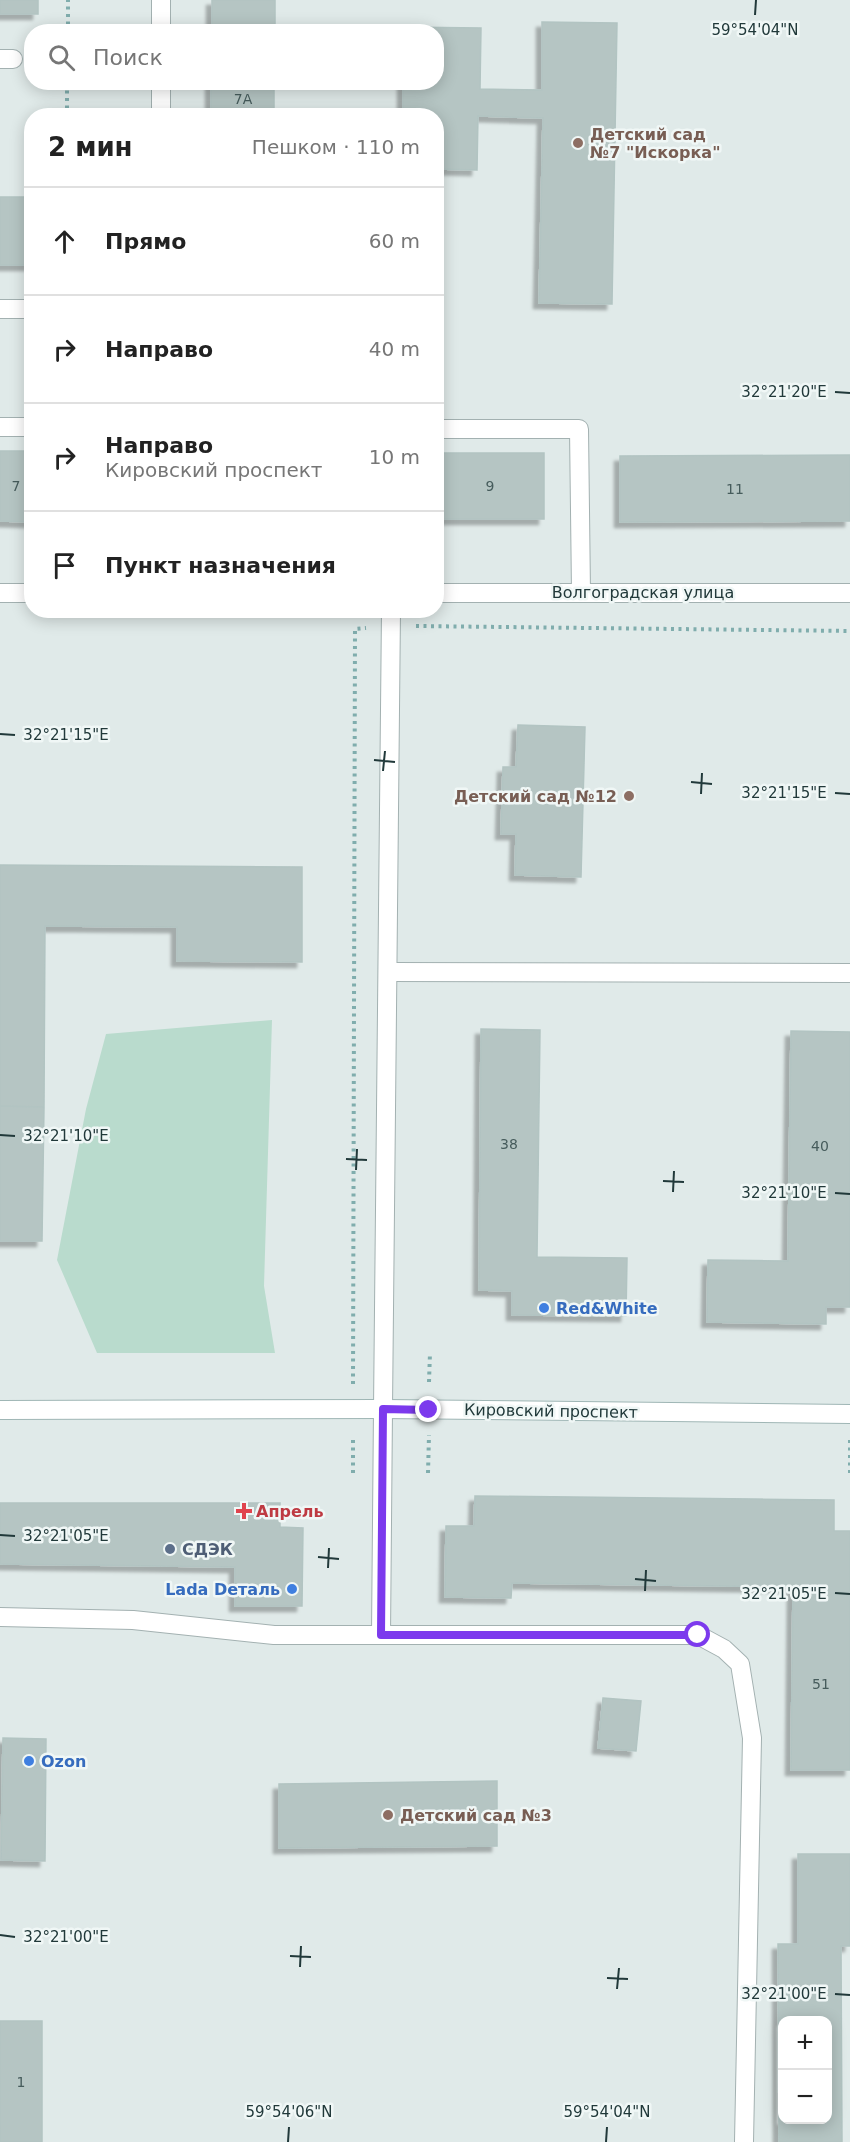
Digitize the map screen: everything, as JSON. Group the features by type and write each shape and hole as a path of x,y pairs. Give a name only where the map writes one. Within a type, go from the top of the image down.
{"street":[{"path":"161,0 161,24"},
{"path":"161,90 161,108"},
{"path":"0,309 24,309"},
{"path":"0,427 24,427"},
{"path":"444,429 579,429 580,592"},
{"path":"0,593 24,593"},
{"name":"Волгоградская улица","path":"444,593 850,593"},
{"path":"381,1635 391,618"},
{"path":"388,972 850,973"},
{"name":"Кировский проспект","path":"0,1410 383,1409 850,1414"},
{"path":"0,1617 133,1620 274,1635 698,1635 724,1649 740,1664 752,1738 744,2142"}],"path":[{"path":"68,0 68,24"},
{"path":"67,90 67,108"},
{"path":"352,1473 355,629 391,618 850,631"},
{"path":"850,1438 850,1478"}],"green space":[{"path":"272,1020 264,1286 275,1353 97,1353 57,1260 86,1109 106,1034"}],"building":[{"path":"0,0 38,0 38,14 0,14"},
{"path":"212,0 275,0 275,24 212,24"},
{"name":"Детский cад №7 \"Искорка\"","path":"542,22 617,23 612,304 539,303 543,118 478,116 477,170 444,169 444,108 403,108 403,90 444,90 444,28 481,28 480,89 542,90"},
{"path":"211,90 274,90 274,108 211,108"},
{"path":"0,197 24,197 24,265 0,265"},
{"path":"0,451 24,451 24,522 0,521"},
{"path":"444,453 544,453 544,519 444,519"},
{"path":"850,455 850,521 620,522 620,456"},
{"path":"518,725 585,727 581,877 515,875 516,834 501,834 503,767 516,767"},
{"path":"0,865 302,867 302,962 177,961 177,927 45,926 44,1107 0,1106"},
{"path":"481,1029 540,1030 537,1257 627,1258 626,1316 512,1315 512,1291 479,1290"},
{"path":"791,1031 850,1032 850,1307 826,1307 826,1324 707,1322 708,1260 788,1261"},
{"path":"0,1106 44,1107 42,1241 0,1241"},
{"path":"475,1496 834,1500 834,1531 850,1531 850,1770 791,1770 793,1587 512,1583 511,1598 445,1597 446,1526 474,1526"},
{"path":"0,1503 280,1503 280,1527 303,1528 302,1606 235,1606 235,1567 0,1564"},
{"path":"603,1698 641,1701 636,1751 598,1748"},
{"path":"3,1738 46,1739 45,1861 1,1860"},
{"name":"Детский cад №3","path":"497,1781 497,1846 279,1848 279,1784"},
{"path":"798,1854 850,1854 850,1946 841,1946 842,2142 779,2142 779,2124 832,2124 832,2016 778,2016 778,1944 798,1944"},
{"path":"0,2021 42,2021 42,2142 0,2142"}],"place":[{"name":"Детский cад №7 \"Искорка\"","path":"578,143"},
{"name":"Детский cад №12","path":"629,796"},
{"name":"Red&White","path":"544,1308"},
{"name":"Апрель","path":"244,1511"},
{"name":"СДЭК","path":"170,1549"},
{"name":"Lada Dеталь","path":"292,1589"},
{"name":"Ozon","path":"29,1761"},
{"name":"Детский cад №3","path":"388,1815"}],"route":[{"path":"429,1410 383,1409 381,1635 698,1635"}]}
